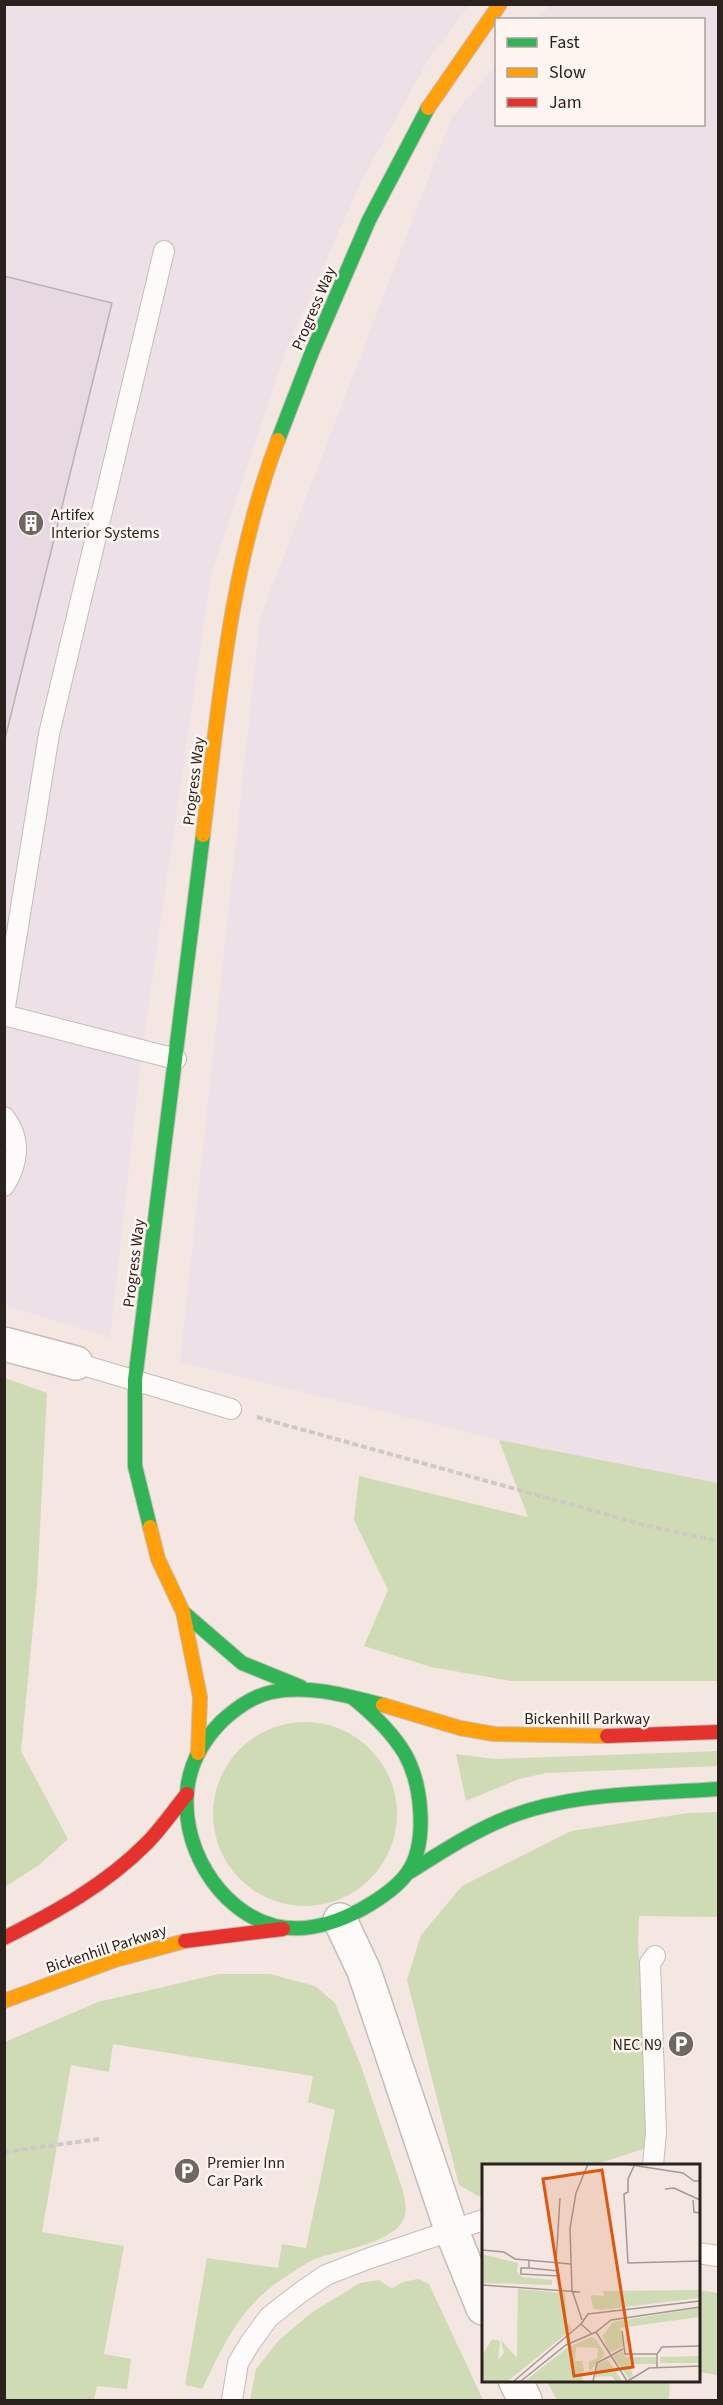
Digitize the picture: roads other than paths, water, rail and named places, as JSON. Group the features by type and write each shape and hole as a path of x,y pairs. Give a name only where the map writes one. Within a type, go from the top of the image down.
{"main road":[{"name":"Progress Way","path":"198,1753 200,1697 183,1612 158,1559 135,1466 135,1380 229,625 263,479 312,352 369,220 426,110 500,4"},
{"name":"Progress Way","path":"183,1612 242,1663 305,1689"},
{"path":"291,1929 268,1925 222,1895 201,1864 189,1825 187,1794 198,1753 217,1724 238,1705 280,1689 305,1689"},
{"name":"Bickenhill Parkway","path":"305,1689 332,1691 424,1718 490,1734 567,1738 718,1732"},
{"path":"353,1698 378,1717 404,1752 414,1770 421,1812 416,1853 408,1873"},
{"path":"408,1873 455,1843 510,1817 586,1800 718,1789"},
{"path":"4,1938 64,1909 102,1884 147,1844 187,1794"},
{"name":"Bickenhill Parkway","path":"4,2001 78,1971 185,1941 313,1928 340,1920 368,1907 408,1873"}],"street":[{"path":"4,1344 76,1363"},
{"path":"340,1920 364,1971 451,2229 482,2306"},
{"path":"516,2381 525,2400"}],"lane":[{"path":"164,251 49,734 4,1014 176,1059"},
{"path":"4,1117 15,1132 17,1147 9,1179 4,1186"},
{"path":"76,1363 231,1409"},
{"path":"653,2164 656,2132 650,1963 655,1956"},
{"path":"232,2400 238,2363 250,2343 269,2317 301,2292 326,2276 451,2229 482,2220"},
{"path":"699,2253 718,2256"}],"place":[{"name":"Artifex Interior Systems","path":"31,523"},
{"name":"NEC N9","path":"681,2044"},
{"name":"Premier Inn Car Park","path":"187,2171"}]}
